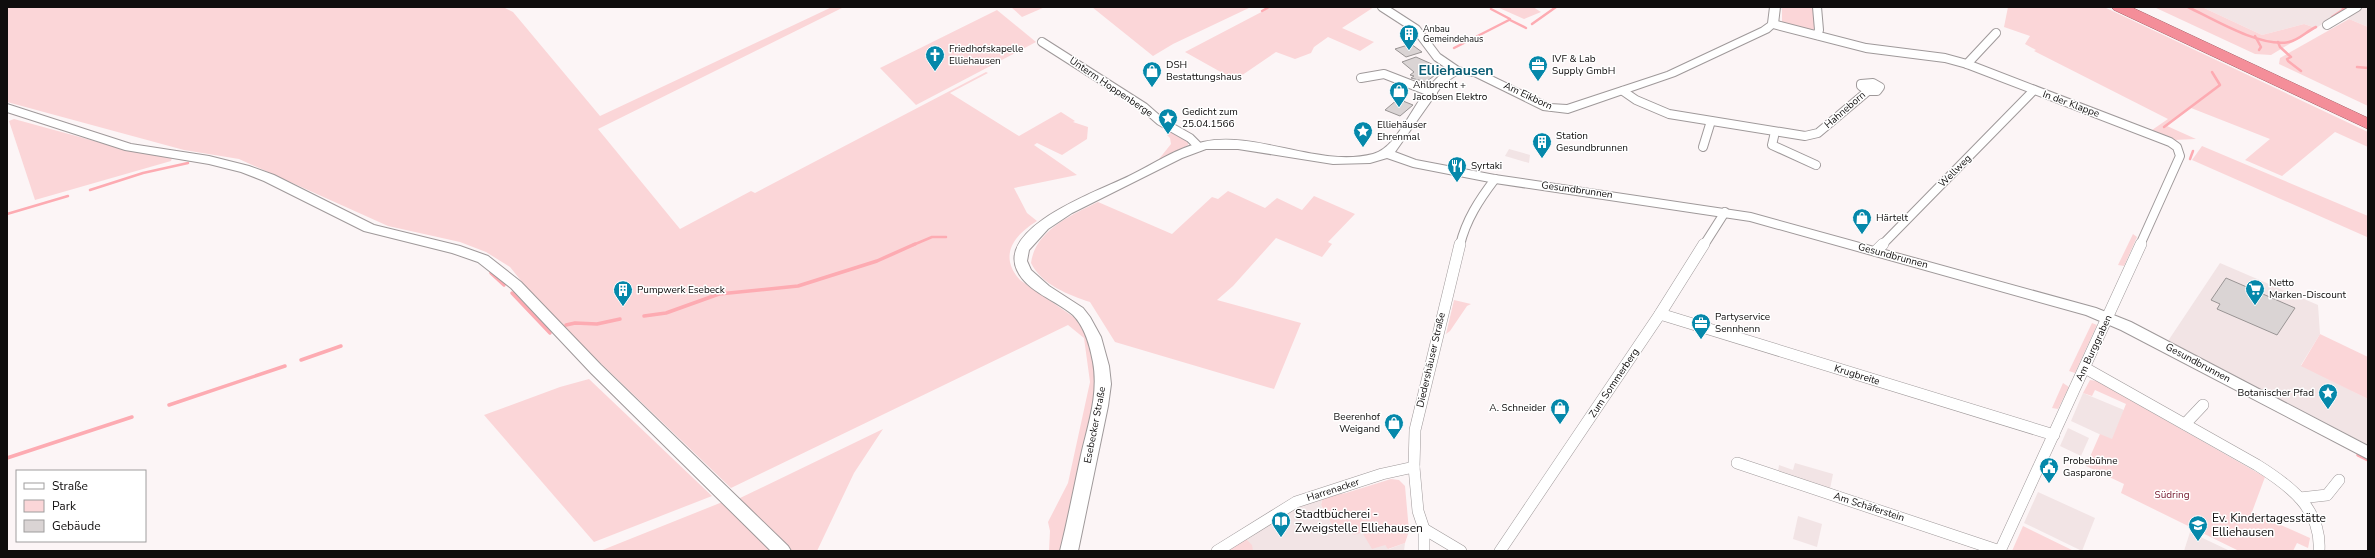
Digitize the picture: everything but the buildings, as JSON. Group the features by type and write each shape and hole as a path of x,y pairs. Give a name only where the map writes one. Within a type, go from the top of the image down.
{"highway":[{"path":"2119,7 2368,124"},
{"path":"2141,7 2368,113"}],"street":[{"path":"1199,147 1216,144 1238,145 1336,160 1368,158 1388,154 1444,77 1456,70 1437,57 1416,29 1382,7"},
{"path":"1773,24 1775,7"},
{"path":"1817,7 1819,30 1817,36"},
{"path":"2327,25 2357,7"},
{"name":"Am Eikborn","path":"1456,70 1477,73 1547,107 1558,110 1568,109 1623,91 1684,68 1773,24"},
{"name":"In der Klappe","path":"1773,24 1866,48 1945,58 1967,64 2152,134 2175,145"},
{"path":"1967,64 1996,33"},
{"name":"Unterm Hoppenberge","path":"1042,42 1144,107 1160,121 1190,138 1199,147"},
{"path":"1361,78 1384,74 1433,93"},
{"name":"Hahneborn","path":"1623,91 1656,109 1677,116 1800,136 1818,133 1868,90"},
{"name":"Wellweg","path":"1876,251 2034,90"},
{"path":"7,108 129,147 209,160 249,170 369,228 400,237 454,249 483,259 516,285 596,368 782,551"},
{"path":"1703,147 1711,121"},
{"path":"1775,132 1772,145 1816,165"},
{"name":"Am Burggraben","path":"2000,551 2108,318 2180,156 2175,145"},
{"name":"Esebecker Straße","path":"1069,551 1101,400 1102,367 1096,344 1086,322 1073,308 1029,278 1021,264 1022,252 1027,242 1037,232 1073,207 1164,161 1199,147"},
{"name":"Gesundbrunnen","path":"1388,154 1413,163 1495,179 1751,217 2092,311 2368,453"},
{"name":"Diedershäuser Straße","path":"1424,551 1424,529 1418,511 1414,467 1415,430 1418,414 1464,228 1476,205 1495,179"},
{"name":"Zum Sommerberg","path":"1500,551 1660,314 1725,212"},
{"name":"Krugbreite","path":"1660,314 2054,435"},
{"path":"2085,368 2270,473 2300,498 2319,529 2322,539 2319,551"},
{"path":"2185,424 2203,405"},
{"name":"Am Schäferstein","path":"1737,463 2000,551"},
{"name":"Harrenacker","path":"1217,551 1296,502 1368,479 1414,467"},
{"path":"2300,498 2327,495 2339,480"},
{"path":"1424,529 1461,551"}],"shaded area":[{"path":"2202,7 2368,7 2368,27 2349,19 2348,9 2316,28 2304,24 2262,35"},
{"path":"1509,149 1530,155 1529,163 1505,156"},
{"path":"2220,263 2318,305 2320,334 2301,365 2368,399 2368,445 2168,341"},
{"path":"2083,393 2124,410 2112,440 2071,421"},
{"path":"2068,428 2089,438 2081,456 2060,446"},
{"path":"1795,463 1833,474 1830,489 1778,472 1779,465 1793,470"},
{"path":"2038,492 2095,518 2082,551 2024,523"},
{"path":"1323,497 1321,505 1323,510 1385,545 1389,549 1405,543 1404,551 1226,551 1286,511"},
{"path":"1798,516 1822,524 1817,547 1793,539"},
{"name":"Ev. Kindertagesstätte Elliehausen","path":"2190,532 2230,551 2184,551"}],"green space":[{"path":"7,7 503,7 513,12 600,116 832,7 844,7 598,129 680,229 751,191 755,193 986,72 988,73 950,93 1019,136 1061,112 1075,121 1073,122 1088,127 1087,139 1062,155 1037,143 1034,145 1077,175 1014,188 1027,213 1037,221 1016,239 1010,254 1010,263 1013,271 1020,280 1078,320 1091,344 1097,393 1063,551 1049,551 1050,531 1048,522 1068,483 1090,382 1084,338 1068,325 731,488 543,308 510,267 486,252 460,242 388,226 239,159 184,150 7,102"},
{"path":"1011,7 1045,7 1022,17"},
{"path":"1092,7 1251,7 1173,44 1153,56"},
{"path":"1271,7 1374,7 1342,28 1374,42 1360,51 1328,37 1314,47 1311,53 1295,59 1276,52 1235,80 1185,52"},
{"path":"1497,7 1533,7 1541,12 1524,19"},
{"path":"1782,7 1813,7 1815,29 1811,30 1782,23"},
{"path":"2008,7 2104,7 2368,132 2368,147 2335,132 2282,176 2245,160 2270,139 2191,108 2167,126 2196,139 2174,140 2152,130 2168,119 2034,51 2036,50 2025,44 2030,36 2004,27"},
{"path":"2154,7 2202,7 2262,35 2304,24 2316,28 2271,55 2255,54"},
{"path":"997,10 1036,42 916,105 880,68"},
{"path":"2349,19 2368,27 2368,106 2279,64 2280,58"},
{"path":"14,119 109,145 172,158 171,161 35,200 9,121"},
{"path":"1170,132 1188,140 1188,145 1161,160 1159,159 1171,144 1170,138 1167,135"},
{"path":"2202,146 2368,216 2367,237 2192,160"},
{"path":"1228,191 1265,208 1277,198 1302,210 1314,196 1355,214 1328,242 1332,244 1322,257 1276,238 1233,286 1217,300 1301,323 1274,389 1115,342 1090,302 1073,296 1049,283 1036,271 1031,263 1039,242 1047,233 1056,225 1098,202 1172,234 1212,197 1218,199"},
{"path":"2133,234 2137,237 2124,266 2118,265"},
{"path":"1454,300 1471,304 1467,306 1450,331 1446,334"},
{"path":"2092,323 2097,325 2075,373 2069,371"},
{"path":"2320,334 2368,357 2368,399 2301,366"},
{"path":"589,379 712,496 594,542 484,415 560,387"},
{"name":"Südring","path":"2090,380 2097,381 2265,477 2252,512 2310,538 2308,548 2297,543 2293,551 2239,551 2121,493 2124,484 2086,466 2100,434 2112,439 2126,404 2095,390 2092,396 2083,393"},
{"path":"2063,383 2069,387 2058,409 2052,408"},
{"path":"883,429 854,473 817,551 791,551 738,499"},
{"path":"1391,479 1399,480 1405,486 1409,531 1405,543 1388,549 1385,545 1372,549 1362,532 1354,535 1348,525 1335,530 1321,505 1323,497 1346,493"},
{"path":"725,501 775,551 600,551"},
{"path":"2023,526 2074,551 2012,551"},
{"path":"1245,538 1252,545 1253,551 1226,551"}],"waterway":[{"path":"1262,11 1269,7"},
{"path":"1532,24 1556,7"},
{"path":"2188,7 2237,31 2256,39"},
{"path":"2332,17 2344,9 2342,7"},
{"path":"1491,9 1510,19"},
{"path":"1454,48 1509,20"},
{"path":"1510,20 1526,28"},
{"path":"2278,43 2289,42 2316,27"},
{"path":"2256,39 2278,43"},
{"path":"2256,39 2261,47 2259,50"},
{"path":"2278,43 2280,47 2291,57 2287,59 2288,61 2301,71"},
{"path":"2357,67 2368,68"},
{"path":"2164,127 2220,85 2212,72"},
{"path":"2190,159 2193,151"},
{"path":"90,190 143,173 188,163"},
{"path":"7,214 68,196"},
{"path":"913,245 932,237 946,237"},
{"path":"644,316 666,313 719,294 798,286 877,261 915,244"},
{"path":"491,273 504,285"},
{"path":"512,293 550,333"},
{"path":"566,325 575,323 597,324 620,319"},
{"path":"301,360 341,346"},
{"path":"169,405 285,366"},
{"path":"7,458 132,417"},
{"path":"2358,455 2368,460"}],"place":[{"name":"Anbau Gemeindehaus","path":"1409,51"},
{"name":"Friedhofskapelle Elliehausen","path":"935,72"},
{"name":"IVF & Lab Supply GmbH","path":"1538,82"},
{"name":"DSH Bestattungshaus","path":"1152,88"},
{"name":"Ahlbrecht + Jacobsen Elektro","path":"1399,108"},
{"name":"Gedicht zum 25.04.1566","path":"1168,135"},
{"name":"Elliehäuser Ehrenmal","path":"1363,148"},
{"name":"Station Gesundbrunnen","path":"1542,159"},
{"name":"Syrtaki","path":"1457,183"},
{"name":"Härtelt","path":"1862,235"},
{"name":"Netto Marken-Discount","path":"2255,306"},
{"name":"Pumpwerk Esebeck","path":"623,307"},
{"name":"Partyservice Sennhenn","path":"1701,340"},
{"name":"Botanischer Pfad","path":"2328,410"},
{"name":"A. Schneider","path":"1560,425"},
{"name":"Beerenhof Weigand","path":"1394,440"},
{"name":"Probebühne Gasparone","path":"2049,484"},
{"name":"Stadtbücherei - Zweigstelle Elliehausen","path":"1281,538"},
{"name":"Ev. Kindertagesstätte Elliehausen","path":"2198,542"}],"district":[{"name":"Elliehausen","path":"1456,70"}]}
